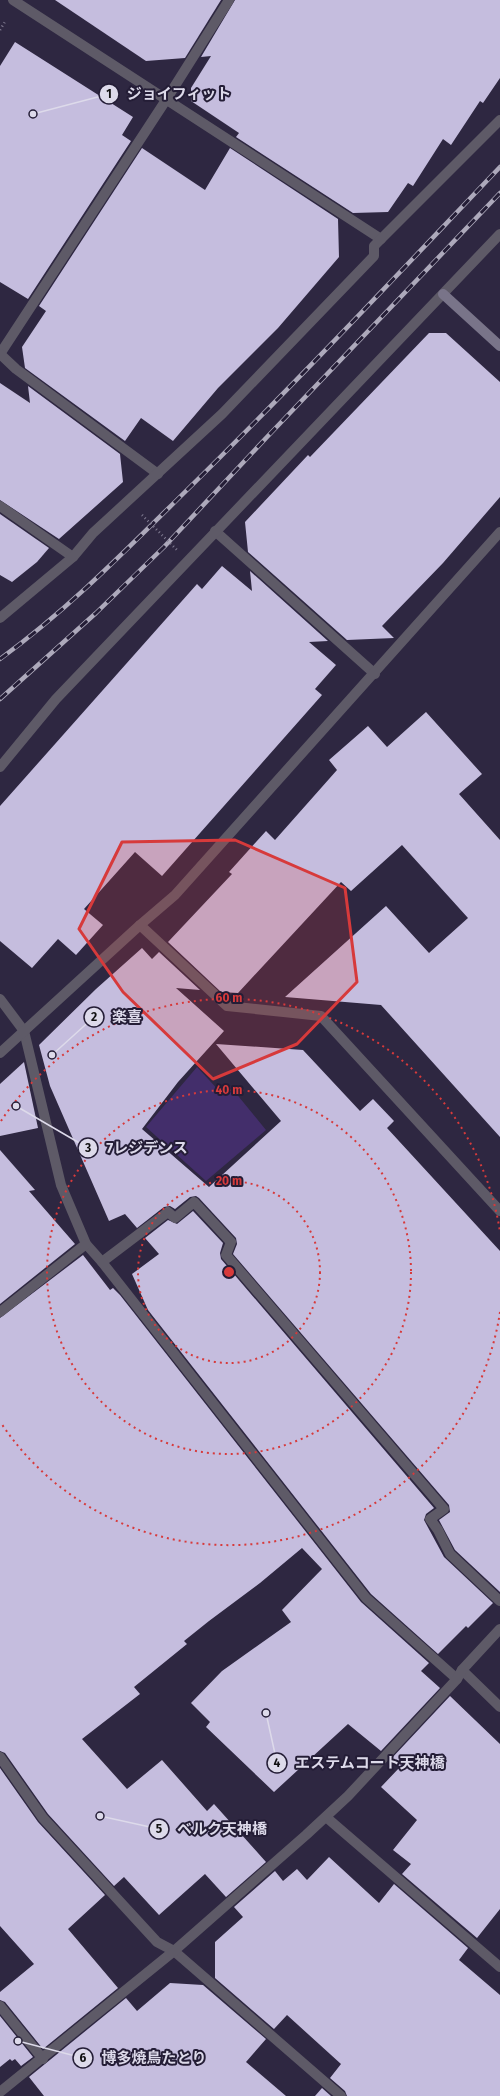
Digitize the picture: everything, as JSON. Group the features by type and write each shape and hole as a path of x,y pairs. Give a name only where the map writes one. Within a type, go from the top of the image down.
{"street":[{"path":"12,0 381,239"},
{"path":"158,474 16,369 0,354 166,100 228,0"},
{"path":"0,618 73,557 94,533 222,414 374,256 374,246 500,120"},
{"path":"0,767 56,699 500,234"},
{"path":"443,294 500,346"},
{"path":"0,506 73,557"},
{"path":"215,531 375,674"},
{"path":"0,1053 140,925 175,896 375,674 500,532"},
{"path":"140,925 227,1006 321,1016 500,1211"},
{"path":"0,999 24,1031 61,1185 86,1244 102,1262 366,1598 456,1679"},
{"path":"102,1262 168,1212 175,1218 194,1202 231,1242 226,1255 444,1509 430,1518 450,1554 500,1601"},
{"path":"0,1312 86,1244"},
{"path":"4,2096 0,2092 174,1951 326,1817 456,1679 462,1670 500,1628"},
{"path":"462,1670 500,1707"},
{"path":"0,1757 43,1818 157,1942 174,1951 342,2096"},
{"path":"326,1817 500,1967"},
{"path":"0,2006 43,2058"}],"path":[{"path":"142,515 177,550"}],"highlighted area":[{"path":"235,840 345,888 357,982 297,1044 213,1079 123,992 79,929 122,842"}],"shaded area":[{"path":"197,1067 222,1094 230,1086 266,1130 206,1181 146,1127"}],"building":[{"path":"55,0 221,0 185,58 146,61"},
{"path":"235,0 500,0 500,78 483,103 480,101 451,145 443,139 413,186 408,183 388,212 353,213 236,137 239,133 191,101 191,88 211,56 201,57"},
{"path":"15,42 133,117 122,135 131,141 28,299 0,282 0,66"},
{"path":"142,148 205,190 230,148 338,219 339,257 278,328 218,388 173,441 141,418 125,441 25,368 22,347 46,311 39,306"},
{"path":"429,333 446,333 500,382 500,497 443,563 382,626 394,638 347,640 248,552 245,522 308,455 310,457"},
{"path":"0,383 30,403 28,386 120,454 123,482 59,539 0,500"},
{"path":"0,514 49,548 37,562 12,582 0,575"},
{"path":"222,566 252,591 250,571 328,641 309,642 336,665 315,689 322,695 162,876 135,852 84,909 103,925 76,955 58,939 32,968 0,941 0,806 197,584 202,589"},
{"path":"426,712 482,774 459,794 500,840 500,1137 381,1005 285,997 386,906 429,953 468,918 402,845 351,891 341,882 238,993 221,992 168,942 232,874 229,872 266,831 275,840 337,770 329,760 368,726 387,747"},
{"path":"142,948 152,959 159,952 200,990 176,988 224,1031 178,1082 142,1129 209,1187 281,1121 216,1044 303,1050 360,1111 373,1099 394,1121 387,1128 500,1251 500,1592 455,1550 439,1520 450,1512 449,1505 233,1254 237,1244 236,1238 199,1198 196,1196 190,1197 175,1209 170,1206 164,1207 137,1228 125,1214 109,1221 50,1086 39,1045 96,989"},
{"path":"24,1062 38,1128 0,1136 0,1084"},
{"path":"0,1150 35,1190 29,1191 75,1244 0,1304"},
{"path":"193,1211 223,1243 220,1253 221,1259 434,1508 426,1514 424,1520 444,1557 493,1603 468,1628 466,1626 438,1654 371,1594 148,1310 132,1274 159,1254 145,1238 168,1220 177,1224"},
{"path":"83,1255 110,1290 113,1288 120,1295 361,1602 429,1663 421,1671 440,1688 381,1751 348,1724 274,1792 206,1727 210,1722 191,1703 222,1671 291,1622 282,1610 322,1569 302,1548 260,1583 184,1641 187,1644 134,1687 140,1694 82,1739 127,1789 162,1760 207,1811 214,1804 266,1862 226,1897 205,1874 159,1915 124,1877 114,1886 48,1814 5,1753 0,1751 0,1318"},
{"path":"450,1696 500,1744 500,1909 477,1938 402,1874 411,1864 393,1850 417,1820 381,1787 400,1767 391,1759"},
{"path":"0,1768 38,1822 105,1895 68,1929 118,1988 43,2049 5,2002 0,2000 0,1992 34,1964 0,1926"},
{"path":"329,1857 379,1903 394,1884 468,1948 459,1960 500,1995 500,2096 347,2096 345,2091 330,2078 341,2064 287,2015 274,2029 215,1978 215,1942 243,1917 234,1907 275,1871 283,1881 297,1869 307,1880"},
{"path":"170,1983 203,1985 266,2039 246,2062 286,2096 44,2096 29,2077 126,1998 137,2011"},
{"path":"0,2016 33,2057 21,2066 15,2059 12,2061 10,2059 0,2067"},
{"path":"322,2088 331,2096 315,2096"}],"railway":[{"path":"0,659 74,599 143,533 307,369 500,167"},
{"path":"0,699 96,613 164,547 500,193"}],"place":[{"name":"ジョイフィット","path":"33,114"},
{"name":"楽喜","path":"52,1055"},
{"name":"7レジデンス","path":"16,1106"},
{"name":"エステムコート天神橋","path":"266,1713"},
{"name":"ベルク天神橋","path":"100,1816"},
{"name":"博多焼鳥たとり","path":"18,2041"}]}
